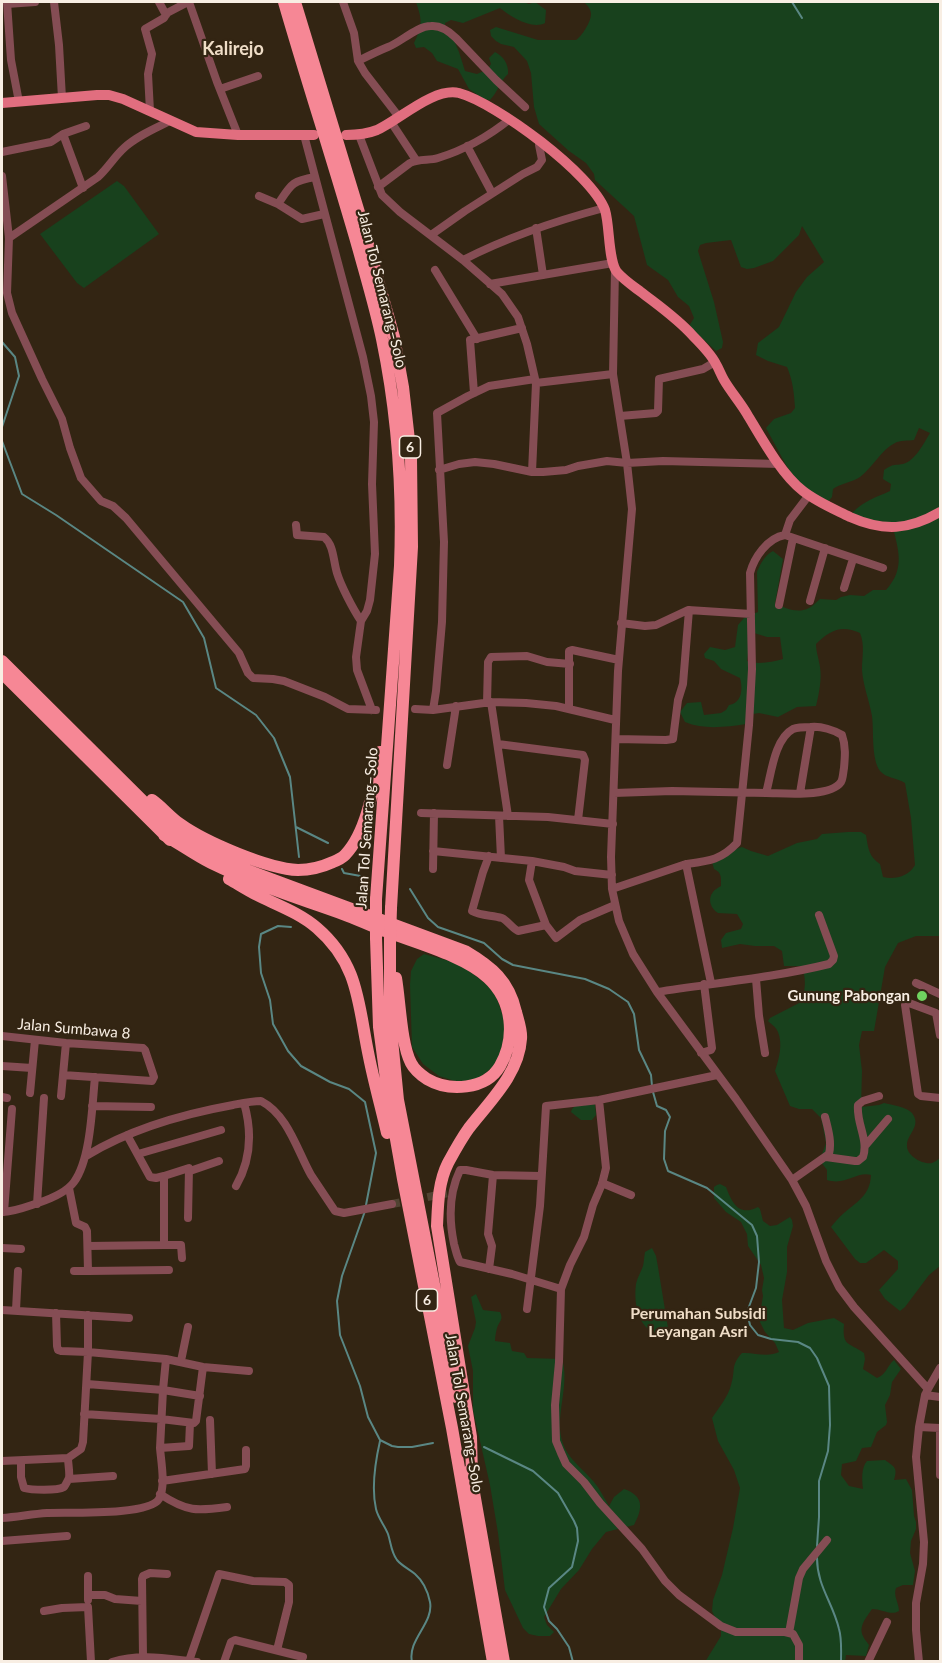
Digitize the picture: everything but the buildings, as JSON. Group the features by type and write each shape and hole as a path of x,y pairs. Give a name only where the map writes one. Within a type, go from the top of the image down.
{"highway":[{"name":"Jalan Tol Semarang–Solo","path":"284,2 364,269 382,338 400,455 402,517 400,566 376,899 379,1027 403,1179 443,1378 493,1662"},
{"name":"Jalan Tol Semarang–Solo","path":"295,2 361,219 394,337 403,387 411,458 412,547 391,908 390,1019 398,1100 472,1477 504,1662"},
{"path":"2,661 160,818 190,842 247,870 465,951 494,970 505,983 513,999 522,1038 515,1064 501,1087 467,1131 447,1165 438,1195 437,1226 471,1437 472,1477"},
{"path":"2,673 164,835 206,867 315,926 332,943 345,961 356,991 368,1056 390,1143 403,1179"},
{"path":"108,767 159,805 180,824 207,840 234,852 285,869 319,868 343,857 351,848 364,821 374,785 393,675"},
{"path":"164,835 208,862 249,880 452,956 490,979 507,1007 511,1023 507,1049 501,1064 496,1072 484,1081 452,1088 436,1084 421,1075 411,1064 405,1045 390,940"}],"main road":[{"path":"346,135 368,134 435,97 453,92 465,95 510,119 540,141 585,181 604,208 614,266 621,282 692,334 715,362 723,379 779,464 801,490 848,516 881,526 906,527 927,520 940,512"},
{"path":"2,103 109,95 196,132 238,135 309,135"}],"street":[{"path":"19,102 11,60 7,3 35,2"},
{"path":"54,2 62,98"},
{"path":"159,2 166,15"},
{"path":"150,111 148,74 153,54 144,29 188,2 238,135"},
{"path":"343,2 352,27 358,61 395,119 416,160"},
{"path":"358,61 424,27 438,27 450,32 525,107"},
{"path":"220,89 258,76"},
{"path":"378,187 416,160 437,159 468,146 495,132 510,119"},
{"path":"9,238 107,169 131,141 170,121"},
{"path":"2,152 51,142 86,126"},
{"path":"63,135 83,188"},
{"path":"2,176 9,238 8,302 62,419 81,478 101,501 113,506 126,518 239,653 248,673 253,678 284,681 348,709 374,710 357,670 356,657 361,621 367,611 375,555 372,484 374,422 363,357 315,177 309,135"},
{"path":"359,135 382,195 394,207 463,260 507,300 522,328 536,381 532,472"},
{"path":"431,235 492,193 538,166 542,158 540,141"},
{"path":"468,146 492,193"},
{"path":"278,204 293,183 315,177"},
{"path":"259,196 303,219 324,214"},
{"path":"463,260 495,243 604,208"},
{"path":"536,228 543,274"},
{"path":"490,284 543,274 614,266"},
{"path":"435,270 477,339"},
{"path":"621,282 613,374 627,463 631,522 621,623 615,720 612,889 619,921 633,954 657,992 792,1180 806,1206 826,1262 839,1287 927,1392 940,1397"},
{"path":"474,393 470,340 522,328"},
{"path":"620,416 656,413 660,400 659,379 703,369 715,362"},
{"path":"433,710 442,622 444,542 437,413 474,393 497,384 613,374"},
{"path":"439,470 475,462 532,472 557,471 607,461 779,464"},
{"path":"779,605 790,520 809,495"},
{"path":"296,525 297,535 324,537 330,543 337,574 361,621"},
{"path":"612,889 686,864 707,861 726,854 737,843 751,703 750,573 754,560 766,546 781,536 883,568"},
{"path":"810,601 825,548"},
{"path":"844,588 853,559"},
{"path":"621,623 656,625 689,610 751,614"},
{"path":"616,739 673,739 678,700 683,684 689,610"},
{"path":"569,708 568,652 572,650 619,660"},
{"path":"501,858 504,816 498,744 489,702 488,662 491,657 527,656 548,662 570,664"},
{"path":"415,709 433,710 489,702 540,704 569,708 615,720"},
{"path":"447,765 456,706"},
{"path":"614,793 672,791 742,793 766,793 800,793 829,790 840,784 842,780 845,755 842,735 829,729 811,727 793,729 786,735 776,752 766,793"},
{"path":"800,793 811,727"},
{"path":"498,744 583,755 585,760 578,820"},
{"path":"421,813 578,820 613,824"},
{"path":"433,869 434,813"},
{"path":"433,851 532,861 584,872 612,874"},
{"path":"489,856 472,911 505,919 518,931 546,925"},
{"path":"532,861 529,880 546,925 555,938 576,923 615,905"},
{"path":"686,864 707,984 712,1048 702,1053"},
{"path":"657,992 756,979 812,969 831,963 834,956 819,915"},
{"path":"756,979 765,1053"},
{"path":"916,983 940,994"},
{"path":"940,1035 936,1013 909,1003 905,1005 918,1094 940,1098"},
{"name":"Jalan Sumbawa 8","path":"2,1036 143,1048 154,1077 152,1081 95,1077"},
{"path":"30,1093 35,1040"},
{"path":"61,1096 66,1043"},
{"path":"2,1066 32,1068"},
{"path":"12,1109 6,1130 3,1212 37,1204 57,1195 75,1182 86,1156 95,1077 63,1075"},
{"path":"527,1309 540,1206 546,1106 599,1100 717,1075"},
{"path":"826,1157 858,1161 864,1157 865,1146 858,1117 858,1105 879,1096"},
{"path":"37,1204 44,1098"},
{"path":"599,1100 606,1168 584,1237 561,1289 555,1405 556,1441 566,1464 642,1549 665,1581 679,1595 721,1626 736,1632 789,1632 793,1634 799,1645 799,1662"},
{"path":"86,1156 106,1143 179,1117 214,1108 261,1101 273,1110 285,1124 312,1177 335,1211 344,1213 392,1204"},
{"path":"236,1186 245,1171 249,1147 249,1122 244,1103"},
{"path":"92,1106 151,1107"},
{"path":"792,1180 826,1157 830,1150 825,1117"},
{"path":"865,1146 888,1119"},
{"path":"138,1154 221,1130"},
{"path":"127,1135 150,1177 164,1176 188,1167 190,1171 188,1218"},
{"path":"190,1171 219,1161"},
{"path":"541,1176 493,1175 460,1170 451,1193 450,1213 458,1260 561,1289"},
{"path":"489,1269 492,1246 488,1232 493,1175"},
{"path":"164,1176 164,1245"},
{"path":"602,1183 631,1195"},
{"path":"69,1188 76,1222 85,1227 87,1231 88,1271"},
{"path":"88,1246 181,1245 182,1258"},
{"path":"2,1248 21,1249"},
{"path":"74,1271 169,1270"},
{"path":"16,1310 18,1271"},
{"path":"2,1310 129,1318"},
{"path":"57,1313 58,1350 166,1359 203,1367 249,1371"},
{"path":"2,1461 21,1462 68,1458 81,1449 87,1384 88,1315"},
{"path":"180,1361 188,1327"},
{"path":"2,1518 48,1513 102,1513 153,1505 159,1499 162,1481 160,1448 166,1359"},
{"path":"84,1413 194,1423 196,1422 203,1367"},
{"path":"919,1662 916,1603 923,1564 924,1542 916,1471 916,1445 927,1392 940,1368"},
{"path":"87,1384 163,1390 200,1396"},
{"path":"210,1420 212,1474"},
{"path":"160,1448 189,1445 190,1423"},
{"path":"919,1427 940,1430 940,1475"},
{"path":"162,1481 245,1469 246,1450"},
{"path":"21,1462 24,1488 38,1490 65,1486 69,1479 68,1458"},
{"path":"69,1479 113,1476"},
{"path":"160,1494 176,1505 192,1509 228,1507"},
{"path":"2,1541 67,1536"},
{"path":"789,1632 798,1578 826,1540"},
{"path":"139,1658 143,1576 167,1574"},
{"path":"189,1661 217,1576 221,1574 253,1581 285,1582 290,1585 289,1602 277,1650"},
{"path":"88,1576 91,1662"},
{"path":"88,1595 105,1595 115,1599 142,1601"},
{"path":"44,1611 88,1607"},
{"path":"868,1662 887,1622"},
{"path":"224,1662 231,1642 235,1640 303,1657"},
{"path":"112,1662 139,1658 197,1662"}],"green space":[{"path":"416,2 523,2 529,4 535,2 546,10 545,23 528,24 500,8 463,23 451,20 445,23 445,29 453,38 465,71 477,74 488,69 491,64 489,58 495,52 505,61 508,74 490,100 484,99 469,89 458,69 437,61 424,47 416,48 414,43 421,22"},
{"path":"584,2 940,2 940,936 916,936 898,943 885,967 874,1031 862,1031 859,1045 862,1071 861,1107 884,1103 910,1111 915,1118 915,1126 907,1149 915,1158 924,1162 932,1163 940,1158 940,1266 929,1275 900,1311 885,1299 879,1290 898,1269 898,1261 884,1250 866,1263 860,1263 831,1227 866,1193 871,1175 866,1174 840,1181 827,1180 827,1170 821,1162 826,1143 821,1118 812,1109 790,1106 775,1071 780,1041 777,1030 768,1021 801,1002 805,984 802,966 784,966 782,951 774,946 740,944 722,948 721,940 726,933 741,929 743,924 737,914 718,913 710,901 713,892 721,886 720,876 712,862 742,847 768,856 797,843 817,839 822,834 861,832 866,835 870,852 880,864 883,877 901,876 915,865 905,783 882,773 875,759 872,716 862,670 863,647 860,633 847,629 836,630 816,644 821,676 816,706 797,707 778,717 753,714 746,724 723,727 692,725 685,722 680,712 687,703 701,702 704,715 721,713 739,698 740,678 721,669 714,661 705,658 704,654 710,647 725,650 735,647 738,625 744,618 758,612 757,572 763,560 773,551 783,559 775,604 787,609 805,610 820,599 836,600 850,595 864,596 873,590 886,590 896,574 899,558 892,524 869,520 852,513 866,502 890,491 891,484 883,479 884,470 911,459 930,433 919,428 914,440 899,441 890,446 860,477 833,489 832,497 828,502 800,485 766,428 774,419 791,413 795,408 789,372 787,367 756,355 758,343 779,327 796,292 807,277 824,262 802,226 799,235 773,261 754,268 741,267 731,240 700,245 698,251 714,302 723,342 722,348 716,351 689,326 694,318 689,306 678,297 668,280 647,265 634,216 595,180 594,174 586,163 539,124 527,61 514,47 501,44 491,36 490,30 496,27 538,40 576,40 586,29 591,17 589,7","holes":["754,633 767,637 780,637 783,659 760,663 747,661"]},
{"path":"117,181 124,186 159,234 84,288 77,283 40,234"},
{"path":"424,954 460,964 494,990 506,1025 500,1061 478,1079 458,1082 439,1076 423,1064 412,1047 411,971 417,959"},
{"path":"595,1104 596,1115 592,1120 581,1120 571,1112 575,1106"},
{"path":"720,1184 726,1187 737,1207 751,1210 758,1207 763,1221 770,1226 777,1225 790,1217 792,1220 782,1300 784,1328 793,1330 808,1323 834,1318 844,1324 844,1336 847,1343 864,1353 863,1369 877,1378 894,1360 901,1369 892,1382 890,1395 885,1405 886,1425 877,1432 871,1447 862,1448 856,1461 842,1464 841,1475 849,1486 863,1489 863,1471 867,1461 885,1460 896,1472 894,1480 906,1479 912,1490 916,1522 910,1553 915,1571 913,1585 896,1588 899,1611 890,1613 872,1609 862,1629 863,1637 869,1645 866,1656 846,1655 845,1662 705,1662 721,1636 721,1630 712,1611 713,1600 722,1575 740,1488 734,1470 718,1441 712,1418 728,1394 735,1365 742,1353 765,1355 779,1352 759,1320 764,1278 761,1265 748,1246 747,1234 741,1222 726,1212 714,1198 714,1187"},
{"path":"652,1248 656,1256 669,1334 651,1331 640,1319 637,1311 635,1293 637,1282 645,1252"},
{"path":"476,1294 483,1310 500,1312 501,1319 495,1341 510,1343 512,1351 524,1353 527,1358 562,1359 564,1385 560,1429 564,1446 572,1459 596,1485 609,1506 614,1497 624,1489 635,1495 640,1503 634,1525 606,1532 579,1570 561,1589 544,1617 547,1625 554,1632 550,1636 529,1634 523,1628 505,1590 490,1485 473,1410 473,1371 468,1346 476,1322 471,1297"}],"waterway":[{"path":"792,2 802,18"},
{"path":"2,342 15,357 19,376 2,427"},
{"path":"2,441 22,494 183,602 204,638 216,688 256,715 274,738 290,777 299,857"},
{"path":"296,827 328,843"},
{"path":"342,869 344,873 366,877"},
{"path":"410,889 428,918 438,927 484,943 502,959 513,965 585,979 609,989 628,1002 634,1014 639,1050 651,1075 652,1086"},
{"path":"291,927 278,926 261,934 259,947 261,973 270,1000 273,1024 288,1051 301,1066 330,1082 349,1089 365,1102 376,1153 366,1205"},
{"path":"653,1092 657,1106 666,1110 670,1117 665,1131 664,1159 668,1171 707,1188 752,1225 757,1236 759,1262 756,1288 747,1312 750,1325 758,1335 798,1342 810,1348 829,1386 830,1425 828,1451 819,1481 817,1546"},
{"path":"365,1211 342,1276 337,1301 340,1335 360,1386 368,1417 380,1440 398,1447 433,1443"},
{"path":"380,1441 374,1484 377,1512 388,1534 395,1557 420,1580 430,1602 428,1617 413,1646 412,1662"},
{"path":"484,1447 533,1471 558,1493 577,1528 578,1541 572,1567 549,1588 544,1607 549,1621 569,1647 573,1662"},
{"path":"817,1558 822,1586 840,1633 841,1662"}],"tunnel":[{"path":"392,1204 448,1193"}],"place":[{"name":"Gunung Pabongan","path":"922,996"}],"district":[{"name":"Kalirejo","path":"233,49"},
{"name":"Perumahan Subsidi Leyangan Asri","path":"698,1323"}]}
